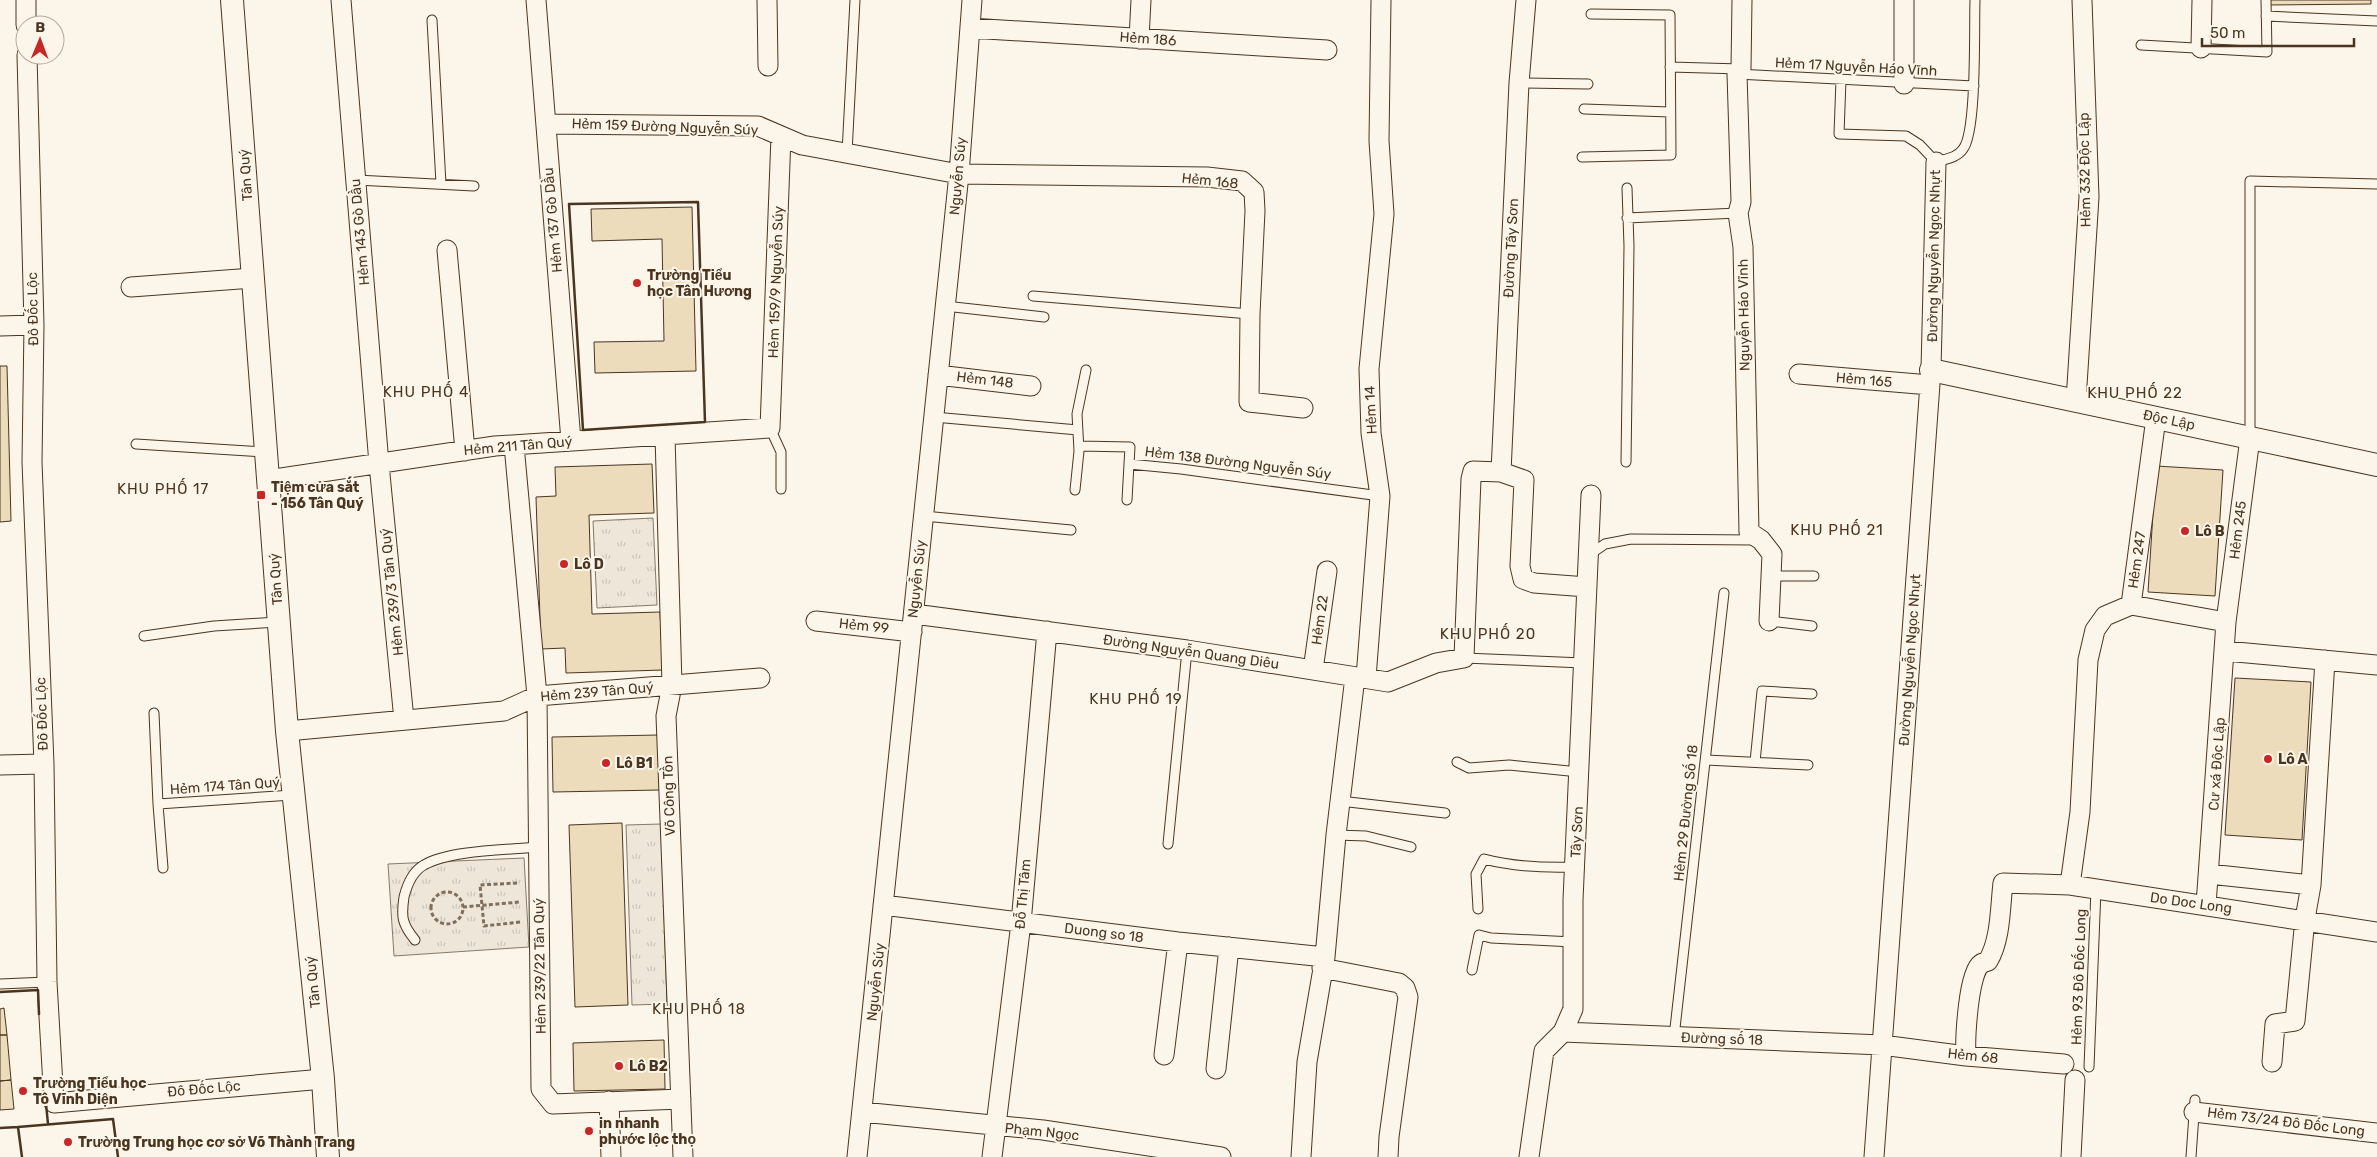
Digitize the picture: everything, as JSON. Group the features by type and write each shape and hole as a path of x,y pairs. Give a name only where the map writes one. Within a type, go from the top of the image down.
{"street":[{"path":"26,0 26,15"},
{"name":"Tân Quý","path":"232,0 287,731 323,1078 328,1157"},
{"name":"Hẻm 143 Gò Dầu","path":"341,0 379,464"},
{"name":"Hẻm 137 Gò Dầu","path":"536,0 571,441"},
{"path":"767,0 768,66"},
{"name":"Nguyễn Súy","path":"857,1157 959,174 972,0"},
{"path":"1139,39 1141,0"},
{"name":"Hẻm 14","path":"1301,1157 1307,1062 1324,963 1340,801 1361,677 1380,496 1372,433 1369,368 1384,214 1379,142 1381,0"},
{"name":"Đường Tây Sơn","path":"1501,472 1519,83 1526,0"},
{"name":"Nguyễn Háo Vĩnh","path":"1742,0 1739,71 1740,202 1738,213 1743,247 1750,532 1761,540 1772,554 1769,621"},
{"path":"1904,0 1904,84"},
{"name":"Hẻm 332 Độc Lập","path":"2076,400 2088,196 2082,0"},
{"path":"2201,48 2202,0"},
{"name":"Hẻm 186","path":"970,28 1327,50"},
{"name":"Đô Đốc Lộc","path":"27,65 34,325 32,462 44,764 47,982 54,1103 323,1078"},
{"name":"Hẻm 159 Đường Nguyễn Súy","path":"546,124 758,126 802,145 959,174"},
{"name":"Hẻm 159/9 Nguyễn Súy","path":"770,428 781,136"},
{"name":"Đường Nguyễn Ngọc Nhựt","path":"1874,1157 1930,378 1936,162"},
{"name":"Hẻm 168","path":"959,174 1207,177 1242,181 1254,192 1256,211 1250,314 1249,402 1303,408"},
{"path":"447,250 465,451"},
{"path":"131,287 253,278"},
{"path":"0,326 34,325"},
{"name":"Hẻm 165","path":"1800,374 1930,378"},
{"name":"Hẻm 148","path":"938,375 1031,386"},
{"name":"Độc Lập","path":"1930,378 2076,400 2377,465"},
{"name":"Hẻm 247","path":"2156,418 2131,605 2226,622"},
{"name":"Hẻm 211 Tân Quý","path":"268,480 514,445 770,428"},
{"name":"Võ Công Tồn","path":"665,434 672,685 666,716 683,1157"},
{"name":"Hẻm 245","path":"2226,622 2250,438"},
{"path":"514,445 537,696"},
{"name":"Hẻm 239/3 Tân Quý","path":"379,464 404,720"},
{"path":"1464,658 1473,471 1501,472 1524,480 1520,566 1523,578 1534,584 1587,588"},
{"name":"Tây Sơn","path":"1529,1157 1544,1051 1563,1032 1573,1009 1575,867 1591,495"},
{"name":"Hẻm 22","path":"1313,670 1327,571"},
{"path":"2070,885 2080,812 2088,660 2093,637 2095,630 2105,616 2131,605"},
{"name":"Hẻm 99","path":"816,621 912,623"},
{"name":"Cư xá Độc Lập","path":"2206,906 2226,622"},
{"name":"Đường Nguyễn Quang Diêu","path":"912,623 1047,631 1187,650 1388,682 1436,663 1464,658"},
{"name":"Đỗ Thị Tâm","path":"992,1157 1021,923 1047,631"},
{"path":"2225,651 2377,665"},
{"path":"2272,1062 2275,1024 2296,1022 2305,919 2311,885 2325,660"},
{"name":"Hẻm 239 Tân Quý","path":"287,731 504,712 537,696 760,678"},
{"name":"Hẻm 239/22 Tân Quý","path":"537,696 541,1089 553,1104 681,1099"},
{"path":"0,765 44,764"},
{"path":"2209,874 2311,885"},
{"name":"Do Doc Long","path":"1966,1056 1965,1038 1969,1003 1976,971 1980,964 1988,961 1992,955 1997,935 2003,883 2070,885 2377,931"},
{"name":"Duong so 18","path":"883,905 1228,947 1324,963 1399,984 1405,988 1408,997 1388,1157"},
{"path":"1164,1055 1178,942"},
{"path":"1216,1069 1228,947"},
{"name":"Đường số 18","path":"1563,1032 1882,1045"},
{"name":"Hẻm 68","path":"1882,1045 1966,1056 2064,1064"},
{"path":"2071,1157 2075,1080"},
{"path":"609,1102 610,1157"},
{"name":"Hẻm 73/24 Đô Đốc Long","path":"2195,1106 2377,1133"},
{"name":"Phạm Ngọc","path":"862,1112 995,1127 1043,1130 1221,1157"}],"lane":[{"path":"847,153 855,0"},
{"path":"1841,80 1840,134 1906,136 1920,145 1936,162 1958,155 1965,148 1974,86 1974,0"},
{"path":"2141,45 2267,52 2266,0"},
{"path":"1582,156 1671,155 1670,15 1591,14"},
{"path":"2266,16 2377,21"},
{"path":"432,20 441,184"},
{"name":"Hẻm 17 Nguyễn Háo Vĩnh","path":"1670,67 1904,84 1974,86"},
{"path":"1519,83 1588,84"},
{"path":"1584,110 1670,112"},
{"path":"356,180 474,186"},
{"path":"2250,438 2250,181 2377,184"},
{"path":"1626,462 1627,188"},
{"path":"1627,218 1738,213"},
{"path":"1033,296 1250,314"},
{"path":"945,306 1044,318"},
{"path":"1075,490 1078,446 1077,414 1086,370"},
{"path":"934,416 1078,430"},
{"path":"770,428 781,452 781,489"},
{"path":"136,444 266,452"},
{"name":"Hẻm 138 Đường Nguyễn Súy","path":"1078,446 1130,447 1130,464 1380,496"},
{"path":"1127,500 1130,464"},
{"path":"924,516 1071,530"},
{"path":"1589,556 1605,544 1631,539 1761,540"},
{"path":"1772,576 1814,576"},
{"name":"Hẻm 29 Đường Số 18","path":"1674,1037 1724,593"},
{"path":"1769,621 1812,626"},
{"path":"144,636 214,626 279,622"},
{"path":"1168,844 1187,650"},
{"path":"1464,658 1583,662"},
{"path":"1755,762 1762,691 1812,694"},
{"name":"Hẻm 174 Tân Quý","path":"154,714 163,868"},
{"path":"1706,760 1808,765"},
{"path":"1457,762 1469,768 1509,765 1580,772"},
{"name":"Hẻm 174 Tân Quý","path":"158,804 294,795"},
{"path":"1340,801 1445,813"},
{"path":"1336,835 1366,836 1411,847"},
{"path":"415,940 405,928 403,917 404,903 407,887 413,874 423,865 442,857 538,847"},
{"path":"1478,909 1476,874 1484,859 1502,864 1545,868 1575,867"},
{"name":"Hẻm 93 Đô Đốc Long","path":"2089,1067 2096,889"},
{"path":"1472,970 1478,935 1491,938 1573,942"},
{"path":"0,984 47,982"},
{"path":"2064,1064 2075,1080"},
{"path":"2191,1157 2195,1106"}],"path":[{"path":"517,883 480,885 484,926 520,922"},
{"path":"444,892 459,897 463,906 462,917 454,923 448,924 443,924 434,918 431,908 435,898 444,892"},
{"path":"463,906 539,901"}],"green space":[{"path":"653,518 657,605 597,608 593,521"},
{"path":"661,824 667,1004 632,1005 626,825"},
{"path":"524,858 529,947 394,956 388,864"}],"building":[{"path":"2268,0 2371,0 2371,4 2268,5"},
{"path":"692,207 696,371 595,373 594,342 664,341 662,239 592,241 591,209"},
{"path":"0,366 7,366 11,521 0,522"},
{"name":"Lô D","path":"652,464 654,513 589,515 592,614 660,612 663,670 566,673 565,648 541,649 536,497 556,496 555,467"},
{"name":"Lô B","path":"2156,466 2223,470 2215,596 2148,592"},
{"name":"Lô A","path":"2235,678 2311,682 2302,840 2225,835"},
{"name":"Lô B1","path":"659,735 660,790 553,792 552,737"},
{"path":"622,823 628,1005 575,1007 569,825"},
{"path":"4,1008 7,1035 0,1035 0,1009"},
{"path":"0,1035 7,1035 11,1080 0,1081"},
{"name":"Lô B2","path":"664,1040 665,1089 574,1091 573,1043"},
{"path":"11,1080 14,1109 0,1110 0,1081"}],"wall":[{"path":"698,202 705,422 583,430 569,204 698,202"},
{"path":"0,992 38,990 39,1014"},
{"path":"46,1104 48,1124"},
{"path":"22,1157 18,1127 113,1119 118,1157"},
{"path":"0,1128 18,1127"}],"place":[{"name":"Trường Tiểu học Tân Hương","path":"637,283"},
{"name":"Tiệm cửa sắt - 156 Tân Quý","path":"261,495"},
{"name":"Lô B","path":"2185,531"},
{"name":"Lô D","path":"564,564"},
{"name":"Lô A","path":"2268,759"},
{"name":"Lô B1","path":"606,763"},
{"name":"Lô B2","path":"619,1066"},
{"name":"Trường Tiểu học Tô Vĩnh Diện","path":"23,1091"},
{"name":"in nhanh phước lộc thọ","path":"589,1131"},
{"name":"Trường Trung học cơ sở Võ Thành Trang","path":"68,1142"}],"district":[{"name":"KHU PHỐ 4","path":"426,392"},
{"name":"KHU PHỐ 22","path":"2135,393"},
{"name":"KHU PHỐ 17","path":"163,489"},
{"name":"KHU PHỐ 21","path":"1837,530"},
{"name":"KHU PHỐ 20","path":"1488,634"},
{"name":"KHU PHỐ 19","path":"1136,699"},
{"name":"KHU PHỐ 18","path":"699,1009"}]}
